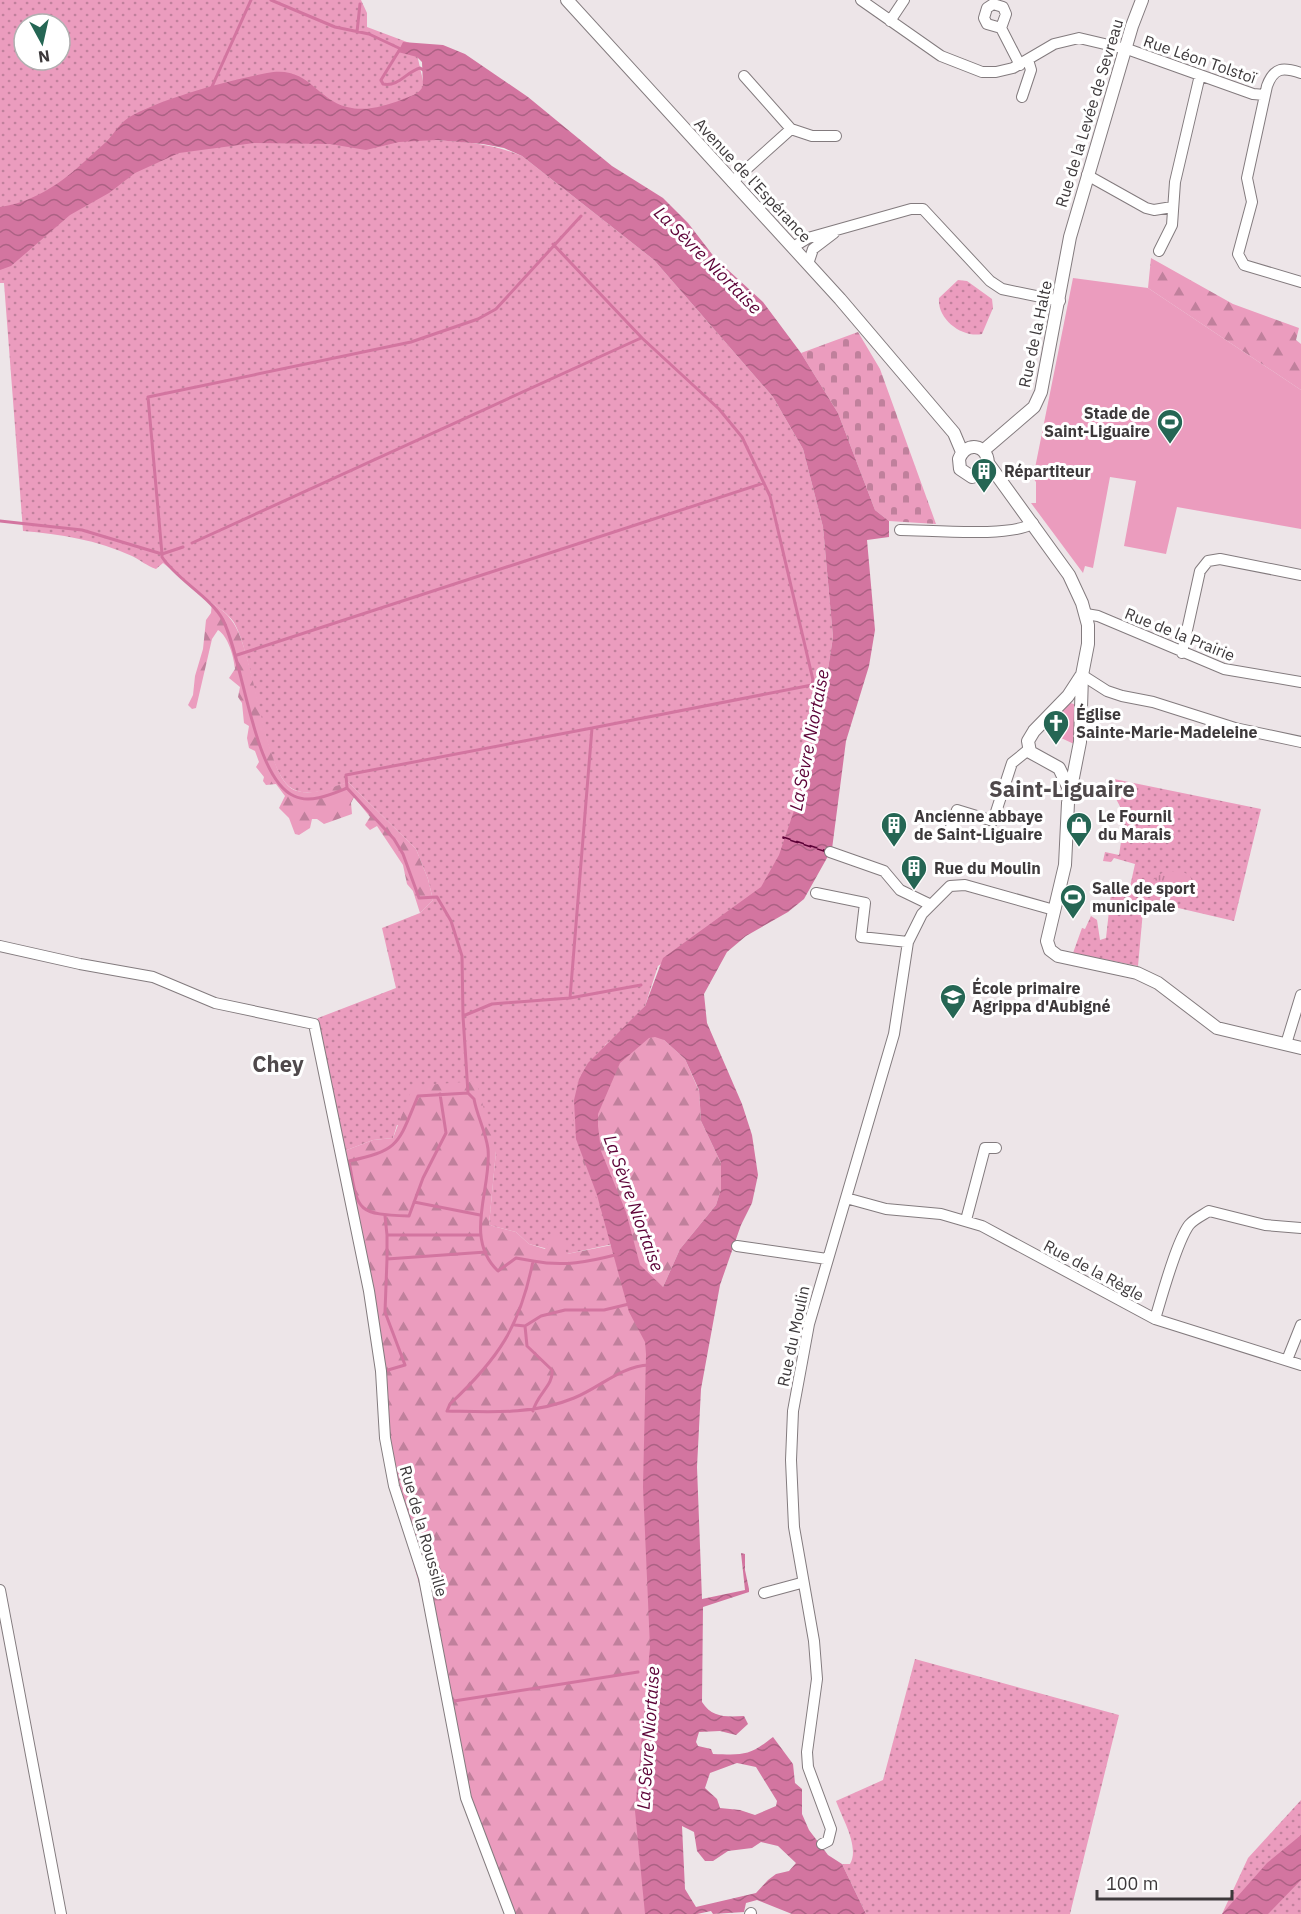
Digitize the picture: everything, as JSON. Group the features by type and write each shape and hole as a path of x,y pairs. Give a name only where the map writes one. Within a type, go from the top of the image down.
{"street":[{"name":"Avenue de l'Espérance","path":"567,0 793,247 913,383 927,394 979,448"},
{"name":"Rue Léon Tolstoï","path":"861,0 953,62 989,72 1006,71 1054,44 1072,38 1125,50 1253,94 1265,95"},
{"path":"890,21 904,0"},
{"name":"Rue de la Levée de Sevreau","path":"1070,237 1087,174 1142,0"},
{"path":"1001,28 1031,70 1022,97"},
{"path":"1301,73 1284,68 1274,72 1265,95 1247,178 1252,202 1238,254 1244,265 1301,282"},
{"path":"744,75 791,129 813,136 836,136"},
{"path":"1160,251 1172,225 1175,182 1200,75"},
{"path":"732,182 791,129"},
{"path":"1087,174 1146,208 1154,210 1172,207"},
{"path":"793,247 808,238 910,209 923,209 990,282 1002,289 1060,301"},
{"path":"808,264 813,249 840,230"},
{"name":"Rue de la Halte","path":"979,448 1025,416 1038,400 1060,301 1070,237"},
{"name":"Avenue de l'Espérance","path":"913,383 922,399 954,433 962,452"},
{"path":"1007,490 976,476 969,476 960,469 958,462 962,452 979,448 1069,575 1086,614 1088,644 1082,675 1082,701 1076,764 1070,791 1065,865 1047,941 1053,954 1137,973 1158,983 1217,1028 1301,1048"},
{"path":"976,476 986,471 988,463"},
{"path":"900,530 1008,531 1026,529 1033,523"},
{"path":"1182,653 1200,572 1208,561 1220,559 1301,575"},
{"name":"Rue de la Prairie","path":"1086,614 1098,616 1182,653 1238,673 1301,682"},
{"path":"948,836 957,810 993,821 1012,763 1028,750 1031,735 1068,696 1082,675"},
{"path":"1082,675 1107,691 1122,696 1153,702 1235,728 1301,742"},
{"path":"1068,696 1078,696 1082,701"},
{"path":"1028,750 1059,768 1068,769 1076,764"},
{"path":"1059,768 1070,791"},
{"path":"830,852 884,871 900,890 929,904"},
{"name":"Rue du Moulin","path":"822,1844 828,1841 831,1830 808,1767 807,1752 817,1687 814,1641 801,1583 794,1527 792,1421 809,1323 894,1034 908,942 929,904 950,886 965,885 1054,910"},
{"path":"816,892 865,903 861,937 908,942"},
{"name":"Rue de la Roussille","path":"0,946 90,966 153,976 215,1003 314,1024 371,1302 381,1371 386,1438 394,1486 424,1578 466,1798 510,1914"},
{"path":"1286,1044 1301,995"},
{"path":"966,1220 985,1148 996,1148"},
{"name":"Rue de la Règle","path":"846,1198 886,1209 941,1214 982,1226 1155,1319 1165,1285 1190,1225 1199,1217 1209,1211 1265,1225 1301,1228"},
{"path":"737,1246 826,1259"},
{"path":"1155,1319 1301,1365"},
{"path":"1287,1360 1301,1325"},
{"path":"764,1593 801,1583"},
{"path":"0,1590 62,1914"}],"green space":[{"path":"0,0 361,0 367,13 367,27 415,45 436,140 490,146 522,156 654,260 773,397 803,449 823,527 833,637 826,682 785,874 658,966 645,1006 625,1029 605,1045 597,1195 613,1244 567,1254 529,1244 516,1232 489,1225 496,1151 397,1125 393,1138 373,1140 339,1153 311,1028 318,1018 396,988 382,928 420,913 433,900 428,879 416,849 348,782 308,793 295,790 284,781 267,740 240,637 233,621 226,613 163,563 156,569 119,550 92,542 23,531 4,283 0,283"},
{"path":"1151,258 1233,304 1299,328 1296,340 1301,344 1301,390 1148,288"},
{"name":"Stade de Saint-Liguaire","path":"1073,278 1148,288 1301,390 1301,529 1177,507 1166,554 1124,546 1136,481 1110,477 1093,568 1085,566 1083,573 1031,503 1036,503 1036,482 1033,478"},
{"path":"958,280 967,281 992,299 993,308 982,334 959,330 946,320 942,313 939,298"},
{"path":"858,332 880,369 936,524 889,521 875,510 838,413 801,353"},
{"path":"212,603 230,618 240,636 267,739 284,781 294,790 301,792 321,790 348,782 416,849 428,879 433,900 420,913 413,891 407,884 403,865 377,826 370,830 365,825 370,817 354,797 351,803 352,814 324,824 317,819 312,819 310,828 299,835 295,834 289,818 279,808 285,796 276,784 266,785 263,781 264,777 256,767 259,762 255,751 249,748 247,738 249,726 244,723 242,703 238,697 240,687 229,678 235,669 232,653 225,637 218,630 212,639 196,708 192,709 188,705 193,695 195,676 203,649 206,620 211,613"},
{"path":"1068,702 1079,706 1074,744 1046,731"},
{"path":"1114,779 1261,809 1234,921 1144,900 1138,966 1073,953 1082,928 1085,929 1091,916 1097,920 1100,940 1106,938 1111,893 1128,896 1135,864 1114,858 1111,862 1103,861 1105,852 1119,855 1125,816 1114,795"},
{"path":"1182,871 1190,876 1195,884 1189,897 1180,901 1144,895 1143,882 1152,881 1162,873"},
{"path":"645,1006 664,1040 685,1059 699,1091 701,1121 721,1163 721,1189 716,1205 680,1249 663,1287 675,1914 507,1914 461,1791 420,1587 390,1482 378,1370 339,1153 373,1140 393,1138 413,1086 476,1081 496,1151 489,1225 516,1232 529,1244 545,1249 552,1237 560,1237 567,1254 612,1245 580,1153 574,1129 573,1106 578,1083 590,1062"},
{"path":"915,1659 1119,1715 1070,1914 866,1914 842,1864 850,1864 853,1849 849,1832 836,1801 883,1780"},
{"path":"1301,1800 1301,1914 1222,1914 1248,1858"}],"water":[{"name":"La Sèvre Niortaise","path":"403,42 443,45 465,54 528,97 612,166 663,198 688,223 715,258 763,302 801,353 838,413 875,510 889,521 889,537 867,540 875,630 869,666 846,741 832,849 804,899 788,912 746,936 727,952 704,994 707,1023 742,1104 752,1135 758,1175 752,1203 741,1225 720,1285 701,1389 697,1467 702,1599 745,1590 741,1553 745,1554 745,1570 749,1589 749,1592 703,1607 702,1702 715,1714 744,1716 748,1724 736,1735 720,1731 699,1732 696,1742 698,1746 711,1749 713,1754 739,1754 758,1748 773,1737 793,1764 795,1783 802,1789 802,1814 809,1830 828,1855 842,1864 866,1914 792,1914 757,1900 746,1903 744,1912 645,1914 635,1811 650,1647 643,1487 645,1342 629,1312 597,1195 576,1139 574,1100 579,1079 588,1063 645,1006 663,958 761,887 779,855 802,787 826,682 833,637 823,527 803,449 773,397 654,260 522,156 504,148 436,140 399,142 366,150 330,144 254,143 179,153 135,173 109,193 70,215 11,266 0,270 0,207 31,198 58,183 106,142 128,118 195,91 252,76 281,72 302,78 336,103 347,107 368,109 381,106 413,95 423,86 422,62 417,57 398,52","holes":["649,1038 664,1040 685,1059 699,1090 701,1121 721,1163 721,1189 716,1205 680,1249 663,1287 640,1265 626,1212 601,1151 598,1126 598,1114 620,1063","737,1763 756,1767 777,1801 776,1806 755,1815 740,1810 720,1808 717,1799 705,1788 710,1773","682,1826 694,1832 697,1851 705,1861 713,1861 728,1851 752,1848 761,1842 778,1846 796,1863 789,1871 776,1874 756,1893 696,1907 685,1889"]},
{"path":"1301,1835 1301,1880 1268,1914 1222,1914 1267,1863"}],"waterway":[{"path":"210,91 251,0"},
{"path":"271,0 335,27 369,34 403,50"},
{"path":"357,32 360,4"},
{"path":"400,49 381,80 383,84 394,83 420,68 425,71"},
{"path":"0,521 82,530 162,554 148,397 411,342 478,319 496,309 581,216"},
{"name":"La Sèvre Niortaise","path":"553,244 642,338 719,409 742,437 770,496 813,680 812,685 592,728 570,998 641,985"},
{"path":"192,543 641,338"},
{"path":"237,655 764,483"},
{"path":"183,547 162,554 162,557 176,573 211,604 223,620 259,743 280,785 294,796 307,799 347,788"},
{"path":"570,998 492,1004 463,1016 462,956 451,921 437,897 419,898 403,854 394,839 347,788 346,775 592,728"},
{"path":"440,1094 446,1133 423,1178 409,1216 379,1214 362,1207 355,1191 349,1161 379,1153 396,1142 418,1096 468,1093 463,1016"},
{"path":"468,1093 474,1099 488,1149 481,1212 482,1244 488,1258 498,1271 516,1258 533,1261 521,1305 505,1340 481,1372 450,1404 447,1411 512,1411 543,1407 574,1398 629,1369 649,1365"},
{"path":"414,1202 480,1215"},
{"path":"385,1216 387,1235 481,1235"},
{"path":"387,1235 387,1259 486,1252"},
{"path":"533,1261 555,1264 576,1263 619,1254"},
{"path":"387,1259 385,1312 405,1365 388,1370"},
{"path":"515,1325 525,1326 541,1316 565,1310 604,1310 629,1304"},
{"path":"525,1326 527,1346 552,1370 548,1385 533,1411"},
{"name":"La Sèvre Niortaise","path":"454,1701 638,1672"}],"ferry route":[{"path":"783,837 830,852 830,853 783,838 783,837"}],"place":[{"name":"Stade de Saint-Liguaire","path":"1170,445"},
{"name":"Répartiteur","path":"984,494"},
{"name":"Église Sainte-Marie-Madeleine","path":"1056,746"},
{"name":"Ancienne abbaye de Saint-Liguaire","path":"894,848"},
{"name":"Le Fournil du Marais","path":"1079,848"},
{"name":"Rue du Moulin","path":"914,891"},
{"name":"Salle de sport municipale","path":"1073,920"},
{"name":"École primaire Agrippa d'Aubigné","path":"953,1020"}],"district":[{"name":"Saint-Liguaire","path":"1062,788"},
{"name":"Chey","path":"278,1063"}]}
